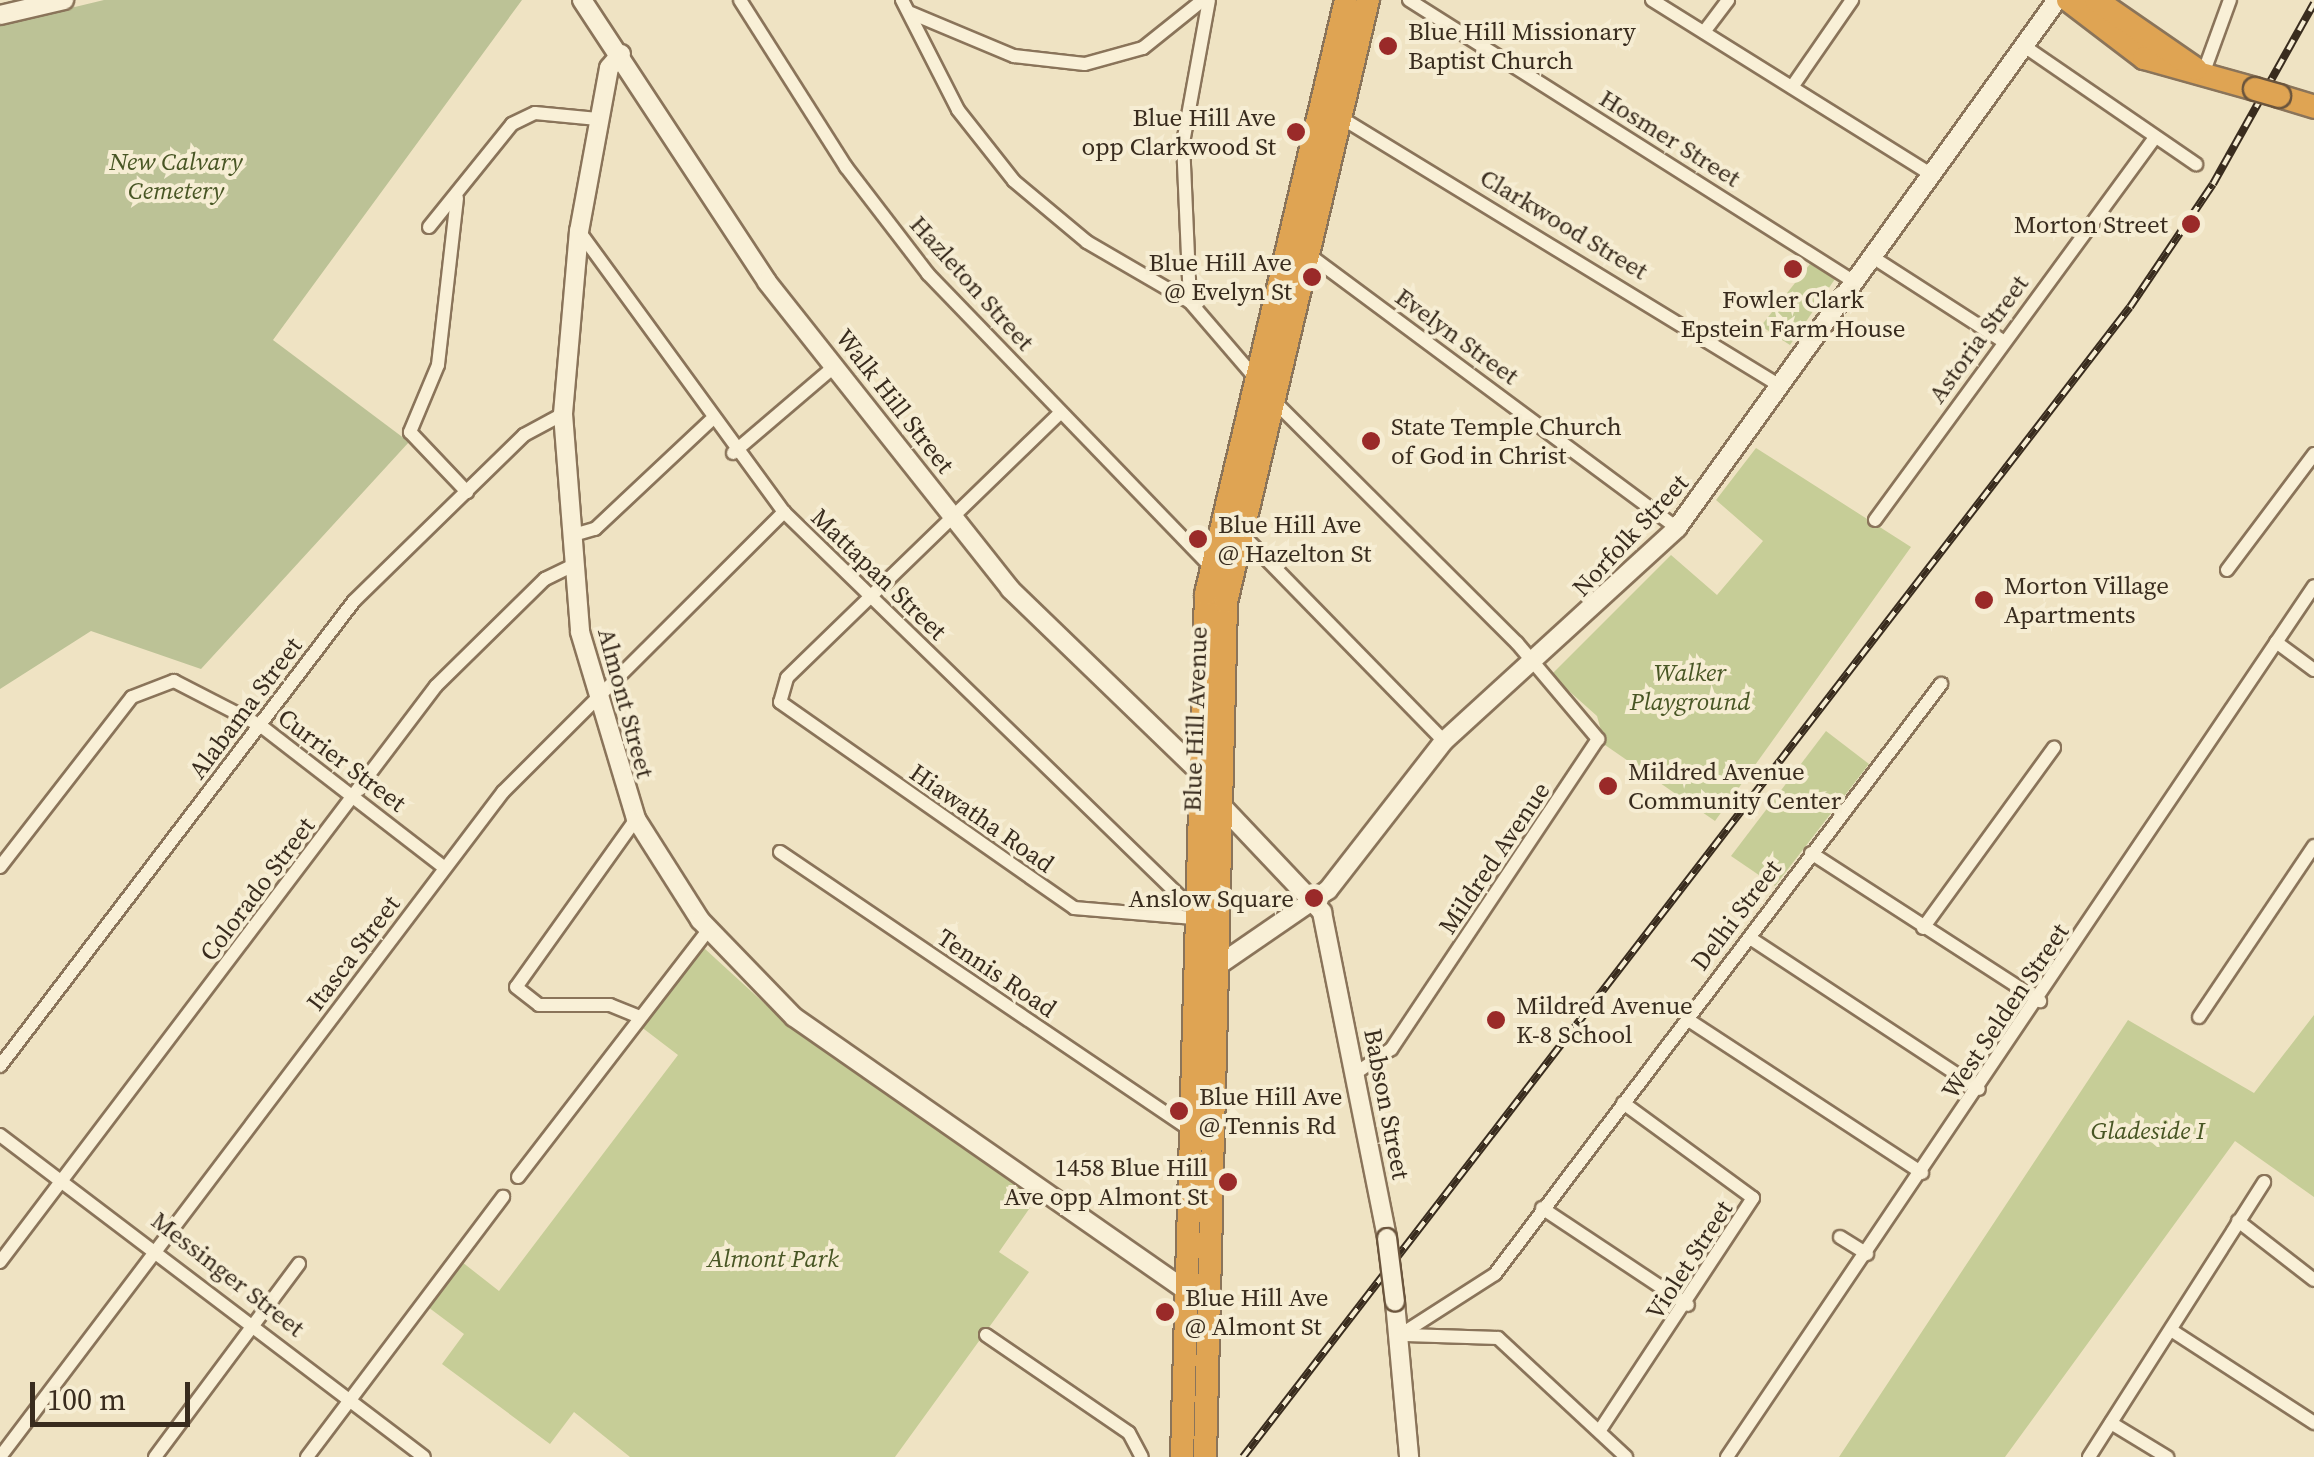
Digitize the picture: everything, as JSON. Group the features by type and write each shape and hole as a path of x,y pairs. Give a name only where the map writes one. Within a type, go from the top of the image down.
{"highway":[{"name":"Blue Hill Avenue","path":"1182,1457 1190,1130 1220,798 1238,530 1306,252 1346,0"},
{"name":"Blue Hill Avenue","path":"1205,1457 1204,971 1194,914 1197,769 1209,565 1253,376 1329,113 1368,0"},
{"path":"2068,0 2144,58 2314,106"},
{"path":"2096,0 2203,74"}],"main road":[{"path":"0,15 64,0"},
{"name":"Walk Hill Street","path":"582,0 621,54 729,226 1010,589 1197,769 1220,798"},
{"name":"Norfolk Street","path":"1204,971 1316,899 1444,741 1530,667 1678,528 2057,0"},
{"name":"Almont Street","path":"621,54 598,119 579,231 563,414 572,566 593,695 636,819 708,930 820,1037 1187,1291"},
{"path":"1220,798 1316,899"},
{"name":"Babson Street","path":"1316,899 1356,1073 1386,1238 1400,1336 1409,1457"}],"street":[{"name":"Hazleton Street","path":"740,0 895,232 1060,413 1209,565"},
{"path":"902,0 958,110 1014,182 1087,242 1190,302 1270,396 1530,667"},
{"path":"911,12 1014,56 1085,64 1143,48 1206,0"},
{"path":"1190,302 1183,144 1206,0"},
{"name":"Hosmer Street","path":"1409,0 1856,283"},
{"path":"1652,0 1932,175"},
{"path":"1704,32 1728,0"},
{"path":"1792,87 1852,0"},
{"path":"2203,74 2230,0"},
{"path":"2024,46 2196,164"},
{"path":"429,227 457,198 512,124 536,113 598,119"},
{"name":"Clarkwood Street","path":"1329,113 1780,386"},
{"name":"Astoria Street","path":"1876,520 2154,138"},
{"path":"457,198 438,365 410,432 468,492"},
{"name":"Mattapan Street","path":"579,231 710,422 784,512 1194,914"},
{"name":"Evelyn Street","path":"1306,252 1678,528"},
{"path":"1874,258 1940,293 2003,341"},
{"path":"734,453 835,366"},
{"path":"873,597 952,515 1060,413"},
{"name":"Alabama Street","path":"0,1066 354,602 524,435 563,414"},
{"path":"570,536 595,529 710,422"},
{"path":"2226,570 2312,462"},
{"name":"Itasca Street","path":"0,1457 445,868 593,695 784,512"},
{"path":"1238,530 1444,741"},
{"name":"Colorado Street","path":"0,1262 436,686 545,578 572,566"},
{"name":"West Selden Street","path":"1727,1457 2040,1002 2314,586"},
{"name":"Hiawatha Road","path":"873,597 782,686 784,709 1074,908 1194,914"},
{"path":"2276,642 2314,670"},
{"name":"Mildred Avenue","path":"1356,1073 1391,1049 1592,756 1597,730 1530,667"},
{"name":"Currier Street","path":"0,867 142,688 192,682 261,726 445,868"},
{"name":"Delhi Street","path":"1400,1336 1478,1290 1940,684"},
{"path":"1924,928 2054,748"},
{"path":"636,819 524,968 518,995 640,1017"},
{"path":"2199,1016 2314,846"},
{"name":"Tennis Road","path":"780,852 1190,1130"},
{"path":"1811,853 2040,1002"},
{"path":"518,1177 708,930"},
{"path":"1750,938 1979,1089"},
{"path":"1687,1019 1922,1173"},
{"name":"Violet Street","path":"1600,1430 1688,1305 1751,1206 1750,1188 1623,1103"},
{"name":"Messinger Street","path":"0,1135 158,1248 424,1457"},
{"path":"2089,1457 2264,1182"},
{"path":"307,1457 503,1197"},
{"path":"1542,1208 1688,1305"},
{"path":"2238,1222 2314,1280"},
{"path":"1840,1237 1867,1254"},
{"path":"155,1457 299,1264"},
{"path":"2170,1330 2314,1423"},
{"path":"986,1335 1129,1433 1142,1457"},
{"path":"1400,1336 1498,1338 1626,1457"},
{"path":"2111,1423 2167,1457"}],"green space":[{"name":"New Calvary Cemetery","path":"104,0 522,0 273,340 409,442 201,669 91,631 0,689 0,25"},
{"path":"1810,264 1835,279 1790,345 1761,326"},
{"name":"Walker Playground","path":"1756,448 1911,547 1715,821 1605,745 1597,716 1551,675 1671,555 1717,595 1763,541 1716,500"},
{"path":"1826,731 1869,764 1775,886 1731,856"},
{"name":"Almont Park","path":"704,948 790,1027 1036,1199 999,1252 1029,1272 895,1457 630,1457 574,1412 550,1444 442,1364 464,1334 428,1307 462,1262 499,1291 678,1055 640,1026"},
{"name":"Gladeside I","path":"2314,1015 2314,1197 2235,1141 2005,1457 1839,1457 2128,1020 2254,1093"}],"railway":[{"path":"1243,1457 2130,307 2213,184 2314,3"}],"place":[{"name":"Blue Hill Missionary Baptist Church","path":"1388,46"},
{"name":"Blue Hill Ave opp Clarkwood St","path":"1296,132"},
{"name":"Morton Street","path":"2191,224"},
{"name":"Fowler Clark Epstein Farm House","path":"1793,269"},
{"name":"Blue Hill Ave @ Evelyn St","path":"1312,277"},
{"name":"State Temple Church of God in Christ","path":"1371,441"},
{"name":"Blue Hill Ave @ Hazelton St","path":"1198,539"},
{"name":"Morton Village Apartments","path":"1984,600"},
{"name":"Mildred Avenue Community Center","path":"1608,786"},
{"name":"Anslow Square","path":"1314,898"},
{"name":"Mildred Avenue K-8 School","path":"1496,1020"},
{"name":"Blue Hill Ave @ Tennis Rd","path":"1179,1111"},
{"name":"1458 Blue Hill Ave opp Almont St","path":"1228,1182"},
{"name":"Blue Hill Ave @ Almont St","path":"1165,1312"}]}
